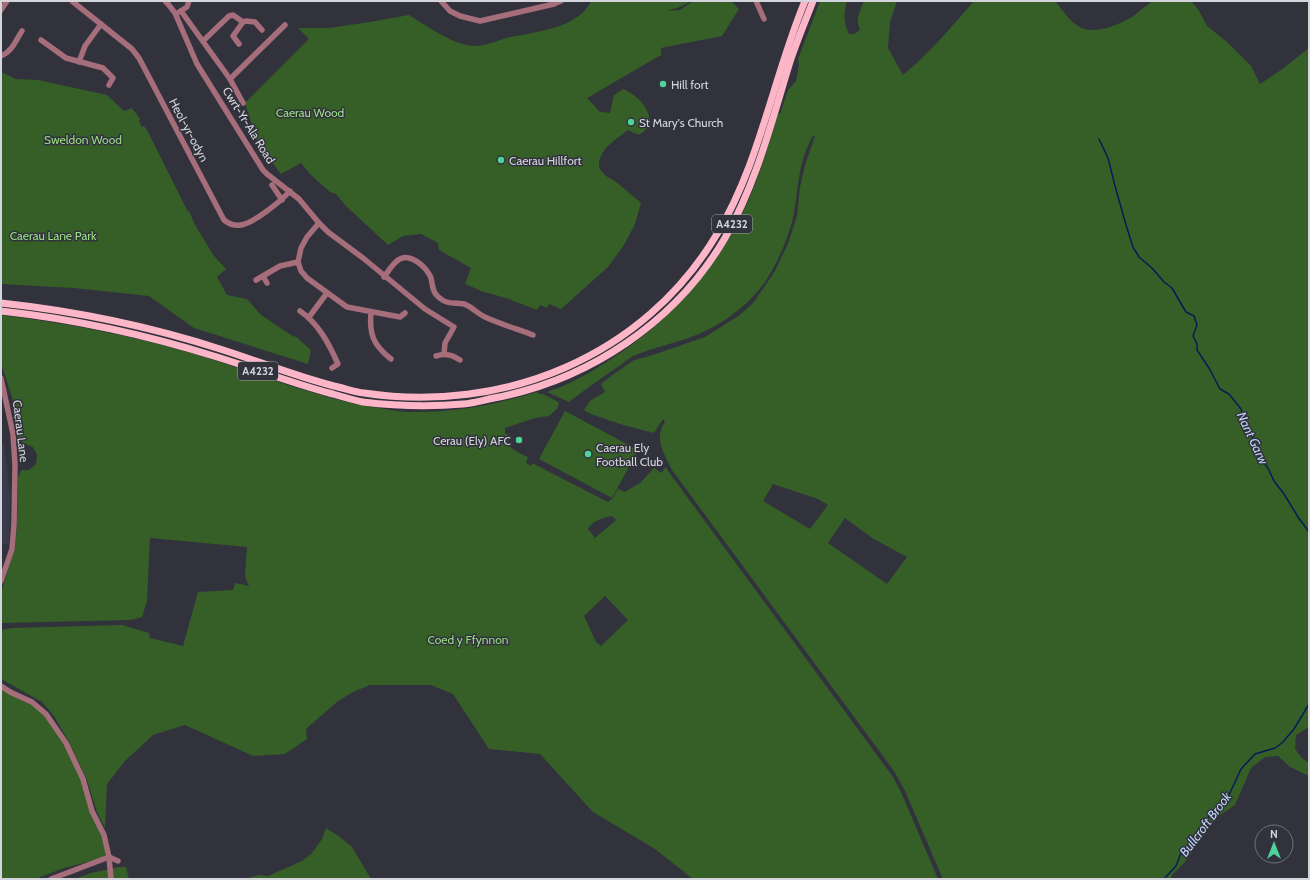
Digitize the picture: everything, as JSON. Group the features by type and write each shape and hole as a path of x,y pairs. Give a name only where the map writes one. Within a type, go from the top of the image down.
{"main road":[{"name":"A4232","path":"1,303 83,315 143,328 216,348 320,382 362,393 411,397 464,396 512,386 554,373 581,361 631,330 664,301 686,278 713,241 734,204 747,171 784,54 805,1"},
{"name":"A4232","path":"1,311 83,324 142,336 214,356 318,390 361,402 410,406 465,404 516,394 559,379 587,367 636,336 676,301 714,255 744,200 773,119 801,30 813,1"}],"street":[{"path":"1,10 7,1"},
{"name":"Heol-yr-odyn","path":"72,1 132,49 139,58 224,220 235,226 248,223 282,200 290,191"},
{"name":"Cwrt-Yr-Ala Road","path":"165,1 175,13 197,64 267,174 290,191 299,199 319,223 384,277 425,310 454,327 445,343 444,354"},
{"path":"175,13 187,7 189,1"},
{"path":"441,1 450,11 460,16 480,21 554,4 561,1"},
{"path":"757,1 764,19"},
{"name":"Cwrt-Yr-Ala Road","path":"181,11 230,79 243,103"},
{"path":"203,41 231,15 236,16 243,22"},
{"path":"239,44 233,36 243,22 255,22 262,30"},
{"path":"79,62 85,46 101,24"},
{"path":"230,79 279,33 284,25"},
{"path":"1,56 6,54 11,49 22,31"},
{"path":"40,40 66,58 103,68 113,78 109,85"},
{"path":"272,185 282,200"},
{"path":"319,223 307,237 301,248 298,262 301,271 307,278 347,307 400,317 405,313"},
{"path":"384,277 397,261 404,258 410,258 426,269 430,277 434,293 440,299 445,302 466,304 475,312 516,332 533,335"},
{"path":"256,280 280,266 298,262"},
{"path":"263,276 267,283"},
{"path":"309,317 327,293"},
{"path":"300,311 309,317 326,340 338,364 332,368"},
{"path":"371,312 371,334 376,346 391,359"},
{"path":"383,353 388,348"},
{"path":"436,356 444,354 460,360"},
{"name":"Caerau Lane","path":"1,378 13,434 15,489 12,549 1,581"},
{"path":"1,686 10,692 32,702 46,714 66,743 83,779 92,811 104,835 109,857 111,879"},
{"path":"51,879 109,857 118,861"}],"shaded area":[{"path":"1,444 4,444 10,496 9,544 1,544"}],"green space":[{"name":"Caerau Wood","path":"591,1 691,1 680,7 667,11 680,10 693,1 731,1 739,9 722,36 661,48 661,55 587,98 600,112 610,113 614,95 623,89 638,98 644,105 649,119 647,128 639,134 635,134 628,130 612,142 602,154 599,164 599,168 606,176 615,181 641,203 635,224 624,245 608,267 561,309 549,304 547,308 540,305 537,310 465,284 471,268 439,250 438,243 421,234 403,236 388,245 346,206 336,194 330,192 311,175 301,163 281,174 258,144 245,103 309,39 298,28 329,28 409,15 452,40 466,45 478,46 510,37 544,31 567,23 585,10"},
{"path":"820,1 847,1 845,22 849,34 854,34 860,30 858,19 864,1 897,1 890,22 888,48 903,75 931,49 974,1 1055,1 1067,17 1075,24 1088,30 1096,30 1111,27 1132,17 1154,1 1191,1 1198,9 1207,26 1227,42 1251,66 1260,84 1309,48 1309,727 1296,735 1295,749 1303,759 1309,763 1309,776 1290,767 1278,756 1265,757 1251,768 1235,805 1216,818 1184,863 1170,879 943,879 905,791 894,771 672,470 661,446 660,434 665,422 663,419 654,433 623,425 591,414 584,410 590,401 605,392 601,384 634,360 705,337 740,315 754,302 775,271 789,241 797,216 800,187 805,165 815,136 813,136 808,146 801,166 793,218 782,250 767,279 752,298 734,314 702,333 633,356 569,402 547,392 572,382 599,367 650,330 673,309 714,262 731,236 755,185 778,114 780,114 788,90 796,81 799,66 798,59","holes":["773,484 818,499 828,505 810,529 763,501","845,518 872,538 907,557 887,584 828,543"]},
{"name":"Sweldon Wood","path":"1,72 16,79 38,80 107,95 124,111 132,108 140,119 139,121 142,127 144,126 148,132 195,225 214,256 226,269 217,277 227,295 247,299 261,315 294,337 295,336 311,350 308,364 194,328 149,296 74,288 1,284"},
{"name":"Coed y Ffynnon","path":"1,315 121,335 215,360 287,385 336,399 360,405 397,411 426,412 458,410 505,401 537,392 558,402 559,404 557,409 549,416 535,418 505,428 505,433 511,437 506,442 508,445 519,453 528,457 526,463 531,466 532,463 608,502 613,498 618,489 625,492 640,483 654,468 661,473 666,467 893,777 901,792 938,879 693,879 655,849 593,812 540,754 489,749 453,694 431,685 370,685 353,692 338,701 306,729 307,739 285,754 253,756 185,725 153,735 125,761 107,784 105,828 97,812 87,780 69,742 54,716 42,702 1,679 1,630 12,628 122,625 149,633 150,638 183,646 198,592 233,590 235,583 249,587 245,576 247,547 150,538 147,601 142,617 131,620 1,623 1,592 15,548 18,476 22,470 29,470 36,464 37,455 33,447 23,443 19,439 15,407 2,366","holes":["612,516 616,520 595,538 588,529 590,526 598,520","605,596 628,620 601,646 596,642 584,616"]},
{"name":"Caerau Ely Football Club","path":"565,411 638,450 612,498 539,459"},
{"path":"1,683 39,705 69,749 90,803 101,826 106,853 103,858 64,868 35,879 1,879"},
{"path":"326,828 352,847 371,879 243,879 259,875 268,876 302,861 312,853 322,839"},
{"path":"126,867 129,879 75,879 91,873"}],"waterway":[{"name":"Nant Garw","path":"1099,139 1108,158 1133,247 1139,257 1172,288 1186,312 1194,316 1197,325 1193,336 1197,344 1197,350 1220,389 1229,394 1241,409 1245,424 1254,440 1259,457 1268,468 1274,481 1309,532"},
{"name":"Bullcroft Brook","path":"1164,879 1176,866 1181,853 1193,841 1205,820 1220,807 1229,795 1241,769 1255,754 1275,748 1282,743 1294,729 1309,704"}],"place":[{"name":"Hill fort","path":"663,84"},
{"name":"St Mary's Church","path":"631,122"},
{"name":"Caerau Hillfort","path":"501,160"},
{"name":"Cerau (Ely) AFC","path":"519,440"},
{"name":"Caerau Ely Football Club","path":"588,454"}],"park label":[{"name":"Caerau Lane Park","path":"53,235"}]}
